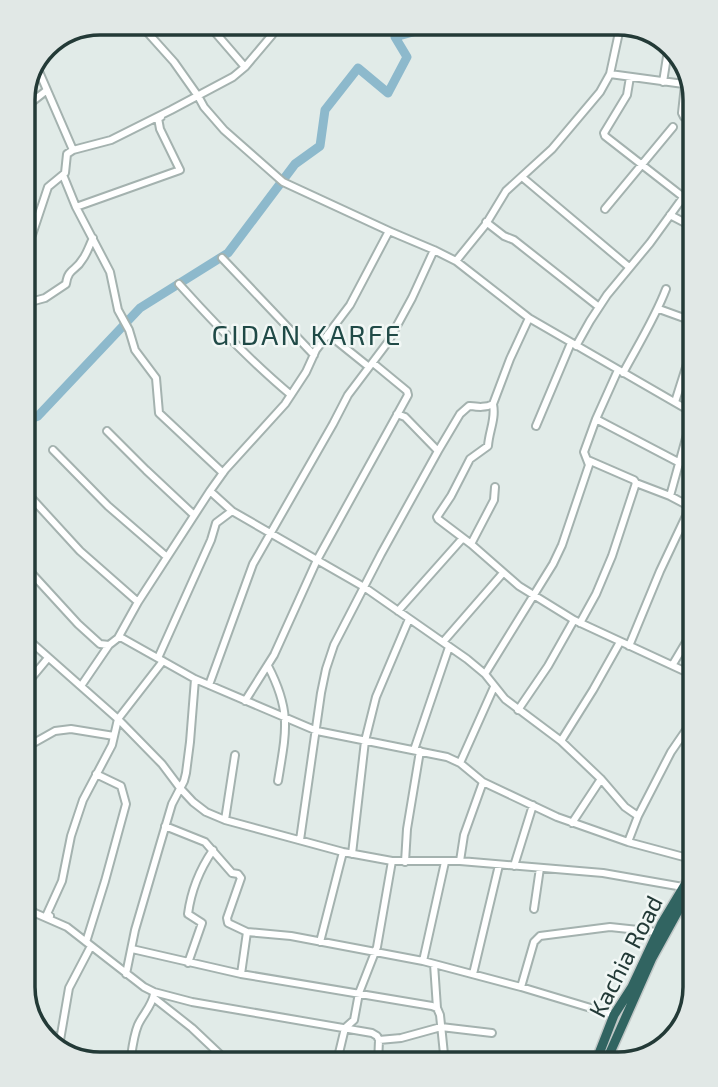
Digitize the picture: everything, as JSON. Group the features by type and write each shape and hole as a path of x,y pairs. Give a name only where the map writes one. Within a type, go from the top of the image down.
{"highway":[{"name":"Kachia Road","path":"600,1052 614,1015 632,987 657,932 683,887"},
{"name":"Kachia Road","path":"610,1052 652,958 683,901"}],"street":[{"path":"150,35 174,62 204,107 224,130 283,183 456,261 529,318 683,407"},
{"path":"217,35 245,67"},
{"path":"76,207 180,170 160,129 158,118 233,77 272,35"},
{"path":"456,261 506,191 552,149 600,92 610,74 618,35"},
{"path":"663,82 667,57"},
{"path":"610,74 681,84"},
{"path":"40,75 72,150"},
{"path":"536,426 574,344 598,307 650,243 682,197 605,136 604,133 627,96 630,78"},
{"path":"35,100 47,90"},
{"path":"35,226 48,187 63,175 67,168 67,155 72,150 111,139 172,110"},
{"path":"605,209 673,127"},
{"path":"63,175 76,207 111,274 118,310 129,330 135,350 156,378 159,413 223,473"},
{"path":"522,177 629,267"},
{"path":"670,215 683,222"},
{"path":"486,222 514,240 598,307"},
{"path":"80,686 109,645 118,638 138,602 223,473 291,395 314,355 350,305 388,231"},
{"path":"35,301 45,298 66,284 67,275 80,265 93,238"},
{"path":"209,685 253,564 348,395 388,342 434,250"},
{"path":"222,258 314,355"},
{"path":"179,284 230,340 291,395"},
{"path":"485,674 562,545 589,465 584,452 596,419 659,309 666,289"},
{"path":"659,309 683,318"},
{"path":"529,318 493,404 495,418 488,446 470,460 437,517 534,596 577,621 683,669"},
{"path":"245,701 274,655 317,560 408,395 407,391 328,334"},
{"path":"675,402 683,377"},
{"path":"300,840 319,704 334,645 438,451 464,409 469,406 493,404"},
{"path":"397,414 405,417 438,451"},
{"path":"596,419 680,463"},
{"path":"107,431 194,515"},
{"path":"53,450 108,506 167,557"},
{"path":"670,496 683,452"},
{"path":"588,460 634,480 636,484 683,503"},
{"path":"518,710 596,594 636,484"},
{"path":"471,544 494,500 495,487"},
{"path":"210,491 232,511 364,587 443,642 485,674 494,687 518,710 561,741 601,779 625,807 638,816"},
{"path":"35,502 80,551 138,602"},
{"path":"217,1052 154,995 47,914 62,881 71,836 83,800 112,745 118,719 160,660 216,523 232,511"},
{"path":"629,646 683,524"},
{"path":"398,611 462,539"},
{"path":"443,642 503,573"},
{"path":"35,577 78,624 100,644 109,645"},
{"path":"352,854 365,741 376,697 409,619"},
{"path":"118,638 195,679 286,719 317,731 447,757 483,782 572,822 628,842 683,857"},
{"path":"561,741 620,642"},
{"path":"35,646 118,719 162,764 193,802 206,812 225,820 352,854 392,861 460,861 603,873 683,887"},
{"path":"405,862 417,750 449,647"},
{"path":"673,664 683,647"},
{"path":"35,674 48,658"},
{"path":"268,666 282,698 286,719 278,781"},
{"path":"126,974 135,930 172,804 186,773 195,679"},
{"path":"460,764 494,687"},
{"path":"35,742 55,731 71,729 114,736"},
{"path":"628,842 638,816 683,734"},
{"path":"225,820 236,755"},
{"path":"61,1038 69,988 88,944 126,804 121,786 96,774"},
{"path":"572,822 601,779"},
{"path":"460,861 464,835 483,782"},
{"path":"514,866 533,805"},
{"path":"166,826 200,839 209,845 232,873 238,874 241,878 227,918 228,923 247,932 290,936 423,961 614,1015"},
{"path":"188,962 202,923 188,914 190,901 200,873 213,850"},
{"path":"320,942 344,852"},
{"path":"340,1052 345,1028 354,1020 359,993 377,947 392,861"},
{"path":"423,961 444,862"},
{"path":"474,974 499,865"},
{"path":"534,909 540,868"},
{"path":"35,912 66,927"},
{"path":"522,987 534,942 540,936 610,927 657,932"},
{"path":"241,974 247,932"},
{"path":"132,949 241,974 437,1008"},
{"path":"434,964 444,1052"},
{"path":"154,995 372,1033 379,1040 378,1052"},
{"path":"132,1052 139,1022 154,995"},
{"path":"379,1040 401,1038 441,1027 492,1033"}],"waterway":[{"path":"35,417 140,308 228,253 295,164 320,146 325,110 358,68 388,93 407,57 395,37 402,35"}],"district":[{"name":"GIDAN KARFE","path":"307,334"}]}
